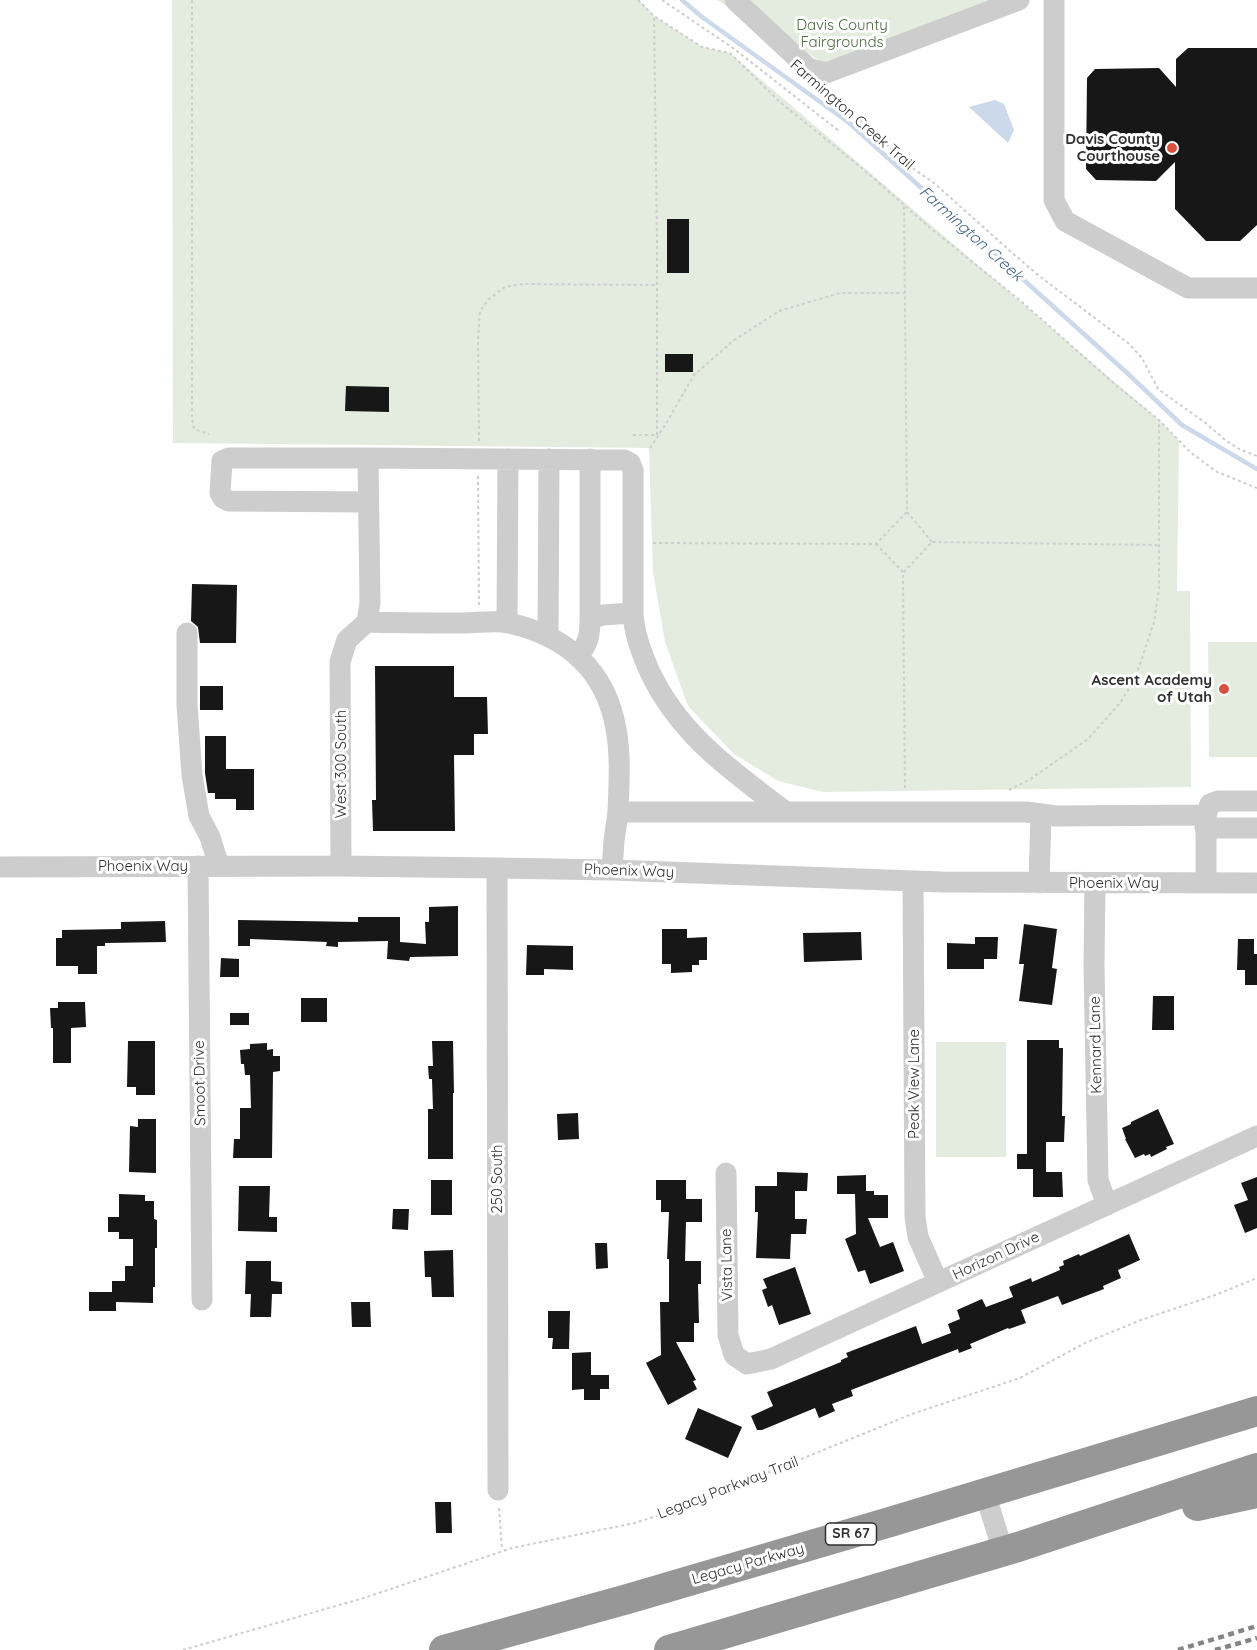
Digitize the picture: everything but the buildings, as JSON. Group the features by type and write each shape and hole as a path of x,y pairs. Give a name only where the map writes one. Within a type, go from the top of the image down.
{"highway":[{"name":"Legacy Parkway","path":"444,1650 631,1598 1257,1411"},
{"path":"669,1650 1011,1549 1257,1468"},
{"path":"1011,1549 1257,1492"}],"street":[{"path":"735,0 808,68 826,73 1019,0"},
{"path":"1054,0 1054,200 1065,221 1188,288 1257,288"},
{"path":"368,502 229,501 220,493 222,461 229,458 590,459 624,460 630,463 633,470 634,625 648,667 669,706 684,727 714,756 786,812"},
{"path":"368,458 370,603 367,622 507,623 548,636 578,657 593,673 603,690 616,728 619,751 618,812 612,870"},
{"path":"507,623 508,459"},
{"path":"548,636 549,459"},
{"path":"578,657 587,644 590,634 590,459"},
{"path":"590,619 603,615 633,613"},
{"name":"West 300 South","path":"341,866 340,662 347,640 367,622"},
{"name":"Smoot Drive","path":"188,633 187,705 192,775 199,816 210,837 202,1300"},
{"path":"1206,883 1205,822 1210,804 1218,801 1257,801"},
{"path":"618,812 1026,812 1056,816 1205,822 1257,828"},
{"path":"1039,883 1041,814"},
{"name":"Phoenix Way","path":"0,867 341,866 612,870 913,881 1257,883"},
{"name":"250 South","path":"497,868 498,1490"},
{"name":"Peak View Lane","path":"913,881 915,1217 918,1236 938,1282"},
{"name":"Kennard Lane","path":"1095,883 1094,966 1098,1179 1107,1205"},
{"name":"Horizon Drive","path":"734,1355 747,1364 771,1359 1257,1136"},
{"name":"Vista Lane","path":"726,1173 728,1335 734,1355"},
{"path":"985,1493 1011,1549"}],"path":[{"path":"192,0 192,418 194,429 209,434"},
{"path":"638,0 654,16 702,47 730,53 781,103 1022,302 1159,420 1190,452 1216,472 1257,488"},
{"path":"662,0 733,48 839,131"},
{"path":"654,16 657,435"},
{"name":"Farmington Creek Trail","path":"828,91 908,165 934,183 1017,257 1128,343 1142,358 1158,388 1225,440 1257,456"},
{"path":"904,206 907,512 932,542"},
{"path":"479,623 478,340 480,311 489,299 505,287 523,284 657,285"},
{"path":"650,447 694,375 733,341 779,311 840,293 905,293"},
{"path":"1009,790 1029,780 1088,739 1120,703 1135,679 1155,622 1159,589 1159,420"},
{"path":"633,435 657,435"},
{"path":"653,543 876,544 907,512"},
{"path":"903,573 932,542 1159,545"},
{"path":"876,544 903,573 905,788"},
{"name":"Legacy Parkway Trail","path":"183,1650 367,1598 512,1548 635,1523 683,1508 912,1414 1020,1378 1085,1343 1257,1278"},
{"path":"498,1490 502,1551"}],"green space":[{"path":"172,0 639,0 654,16 702,47 730,53 1159,420 1179,441 1177,591 1190,591 1191,787 823,792 778,781 734,754 688,706 665,642 653,572 649,448 173,443"},
{"name":"Davis County Fairgrounds","path":"717,0 1019,0 839,72"},
{"path":"1208,642 1257,642 1257,757 1209,757"},
{"path":"936,1042 1006,1042 1006,1157 936,1157"}],"water":[{"path":"995,100 1004,104 1014,130 1008,143 969,107"}],"waterway":[{"name":"Farmington Creek","path":"682,0 702,17 848,122 1182,425 1257,469"}],"railway":[{"path":"1178,1650 1257,1626"},
{"path":"1215,1650 1257,1638"}],"place":[{"name":"Davis County Courthouse","path":"1172,148"},
{"name":"Ascent Academy of Utah","path":"1224,689"}]}
